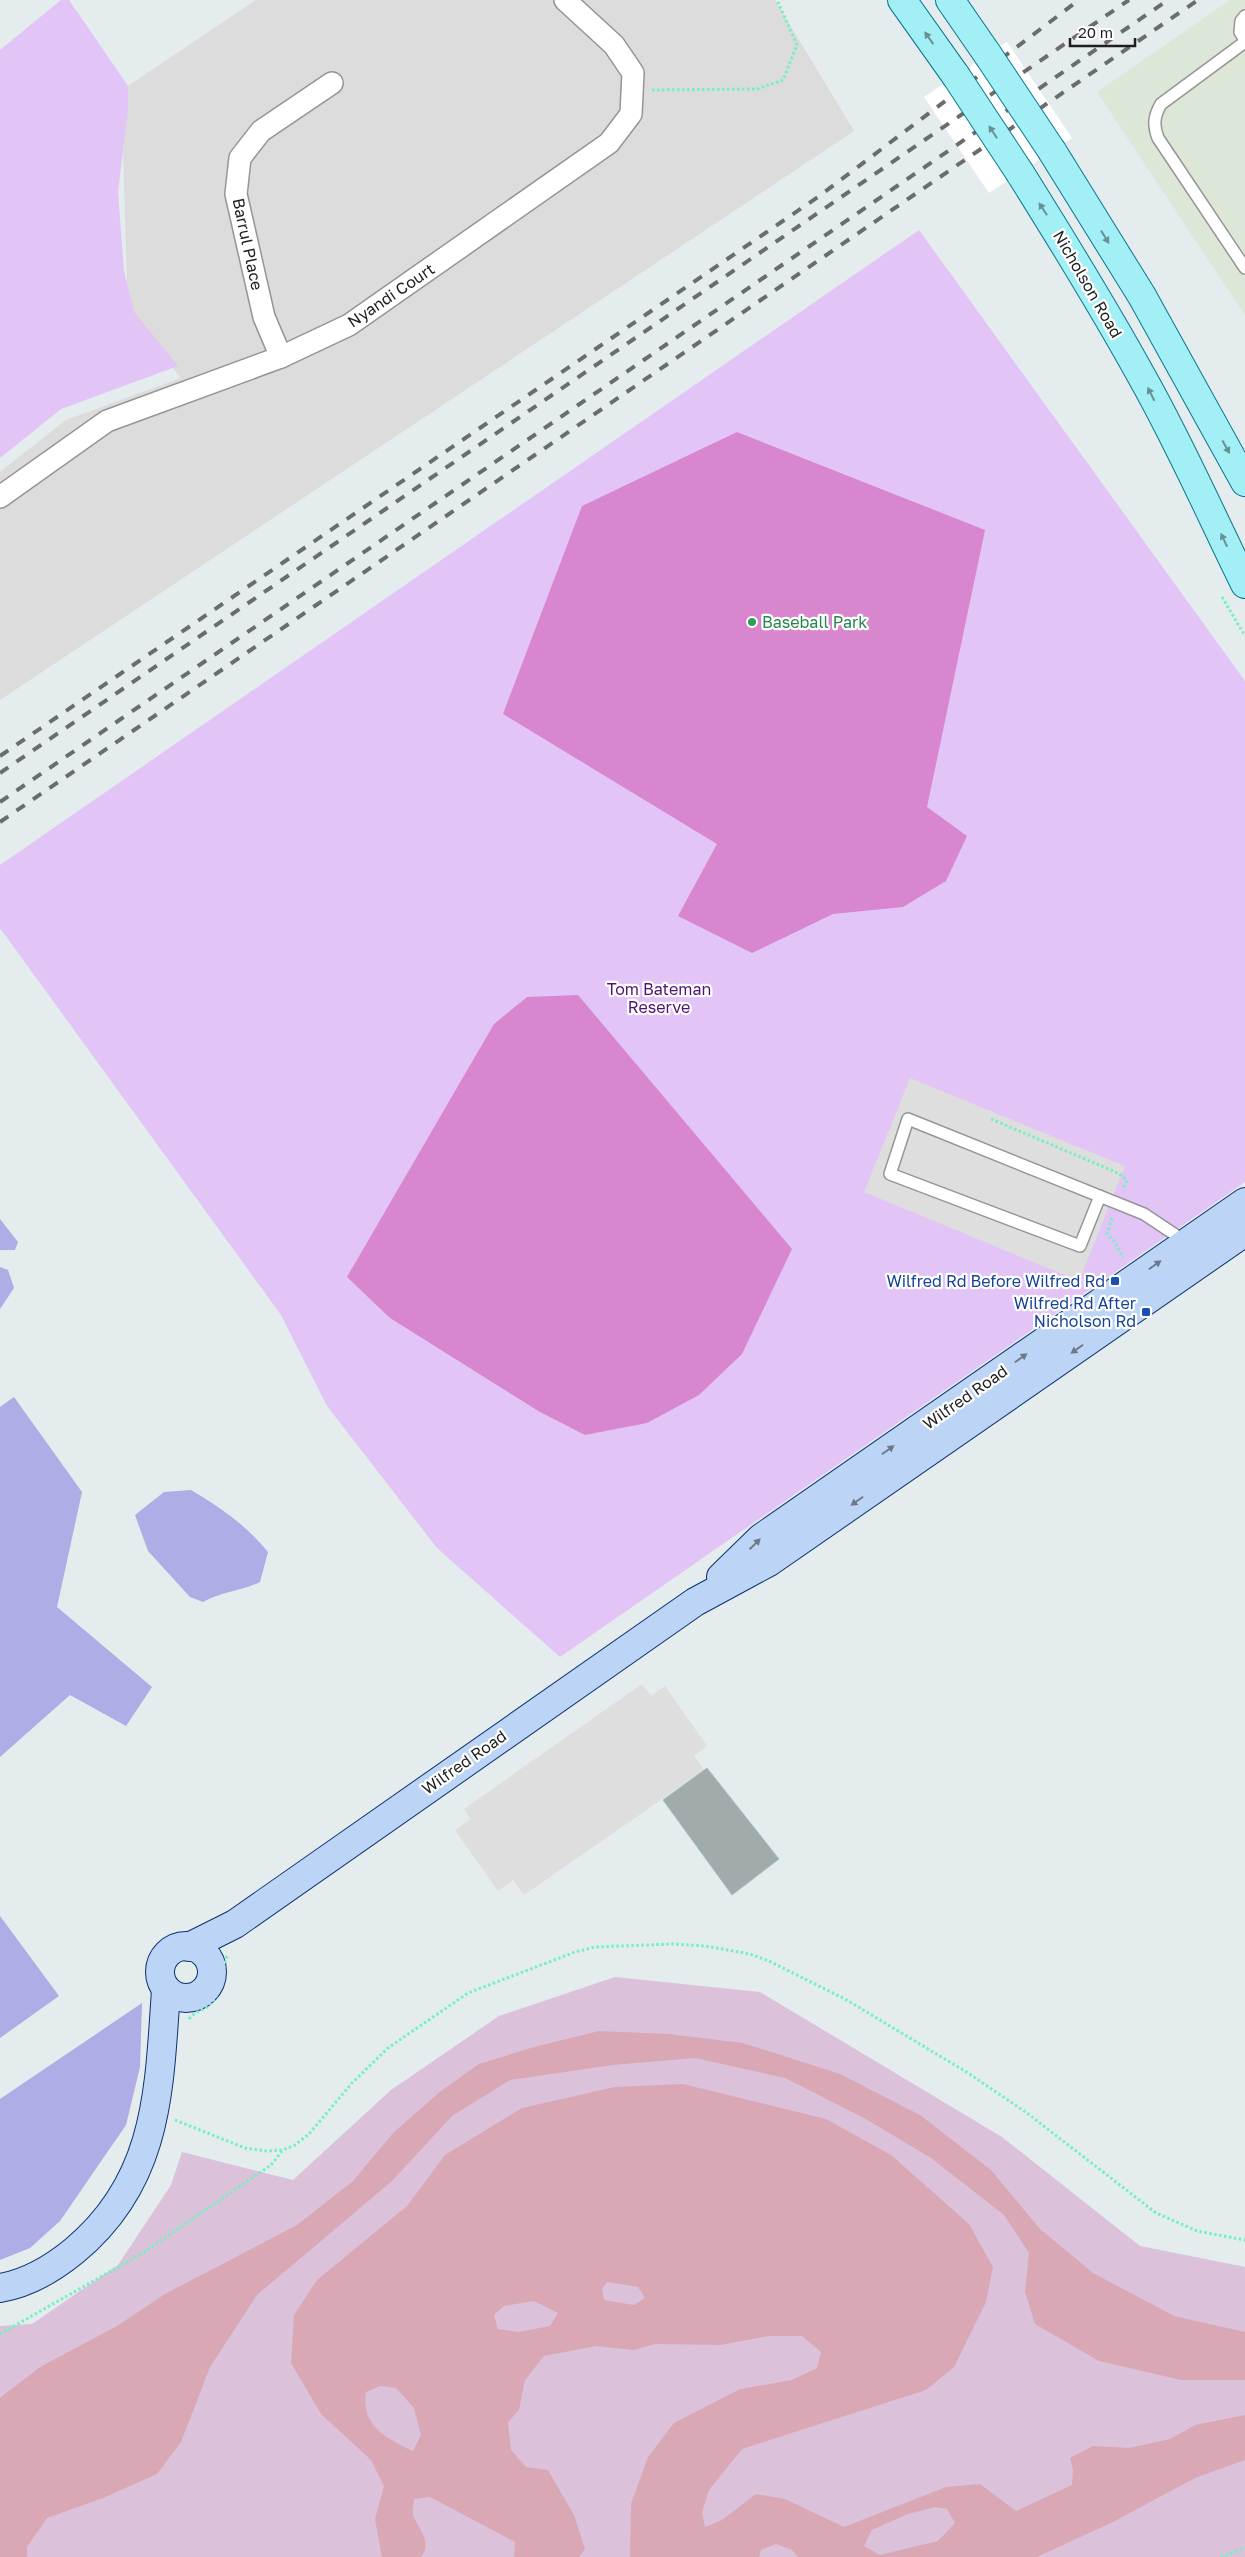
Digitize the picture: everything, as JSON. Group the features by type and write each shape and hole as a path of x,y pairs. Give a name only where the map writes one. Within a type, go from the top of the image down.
{"main road":[{"name":"Nicholson Road","path":"902,0 956,76 1059,234 1143,378 1205,498 1245,584"},
{"path":"950,0 1052,151 1142,296 1245,482"},
{"name":"Wilfred Road","path":"176,1994 160,1978 162,1961 173,1950 216,1945 695,1602 769,1562 1132,1311 1245,1202"},
{"name":"Wilfred Road","path":"1195,1251 1245,1232"},
{"path":"0,2288 35,2278 59,2262 98,2229 131,2183 150,2136 173,2034 176,1994 202,1993 207,1987 212,1971 216,1945"}],"street":[{"name":"Nyandi Court","path":"0,497 108,421 281,357 349,324 609,143 631,114 633,73 614,45 565,0"},
{"name":"Barrul Place","path":"281,357 264,317 236,194 240,158 261,131 332,82"}],"lane":[{"path":"1243,18 1240,32 1245,41 1161,104 1155,115 1154,127 1158,138 1245,268"},
{"path":"1100,1196 1080,1246 890,1174 908,1120 1100,1196 1144,1214 1195,1251"}],"path":[{"path":"632,93 657,90 757,89 784,80 797,45 777,0"},
{"path":"991,1120 1118,1173 1127,1180 1123,1191"},
{"path":"1114,1213 1107,1234 1115,1242 1126,1262"},
{"path":"165,2117 246,2148 266,2151 283,2150 295,2145 309,2134 352,2083 388,2048 468,1993 575,1952 596,1947 672,1944 705,1946 750,1954 803,1977 903,2033 968,2073 1027,2113 1156,2213 1197,2231 1245,2240"},
{"path":"173,2034 194,2013 209,2006 219,1991 224,1965 216,1945"},
{"path":"0,2334 141,2254 271,2165 283,2150"},
{"path":"1221,2557 1245,2548"}],"shaded area":[{"path":"256,0 775,0 854,131 0,700 0,472 66,420 181,378 128,312 123,155 128,86"},
{"path":"1230,0 1245,0 1245,315 1097,92"},
{"name":"Baseball Park","path":"737,432 985,530 927,807 967,836 946,881 903,907 833,914 752,953 678,916 717,844 503,714 582,506"},
{"path":"578,995 792,1249 742,1354 699,1395 647,1423 585,1435 540,1412 390,1318 347,1277 494,1024 527,997"},
{"path":"910,1078 1125,1166 1079,1281 864,1192"},
{"path":"0,1219 18,1242 15,1250 0,1250"},
{"path":"0,1267 8,1270 14,1288 0,1309"},
{"path":"14,1397 82,1492 57,1607 152,1687 126,1726 70,1695 0,1757 0,1407"},
{"path":"191,1490 233,1518 251,1533 268,1552 260,1582 203,1602 190,1597 148,1551 135,1515 164,1492"},
{"path":"642,1684 651,1696 665,1686 707,1746 694,1756 704,1770 524,1895 513,1880 498,1891 455,1830 471,1819 464,1809"},
{"path":"0,1916 59,1996 0,2038"},
{"path":"615,1977 760,1992 1002,2137 1140,2246 1245,2267 1245,2557 0,2557 0,2326 32,2324 118,2265 171,2185 182,2152 293,2180 391,2090 499,2016"},
{"path":"142,2003 140,2067 126,2125 60,2221 30,2248 0,2260 0,2099"},
{"path":"599,2031 669,2034 743,2043 840,2074 920,2115 991,2170 1040,2229 1093,2273 1174,2316 1245,2332 1245,2380 1181,2380 1099,2361 1035,2324 1025,2292 1029,2253 1004,2215 931,2158 864,2118 785,2078 695,2058 613,2065 510,2080 452,2116 392,2181 257,2295 210,2367 181,2442 157,2474 103,2498 47,2518 27,2547 27,2557 0,2557 0,2398 40,2367 117,2326 165,2294 297,2225 353,2181 394,2132 441,2091 479,2064 534,2047"},
{"path":"683,2084 826,2119 891,2155 969,2224 993,2267 986,2302 954,2367 926,2390 742,2449 709,2490 702,2512 705,2527 722,2520 756,2494 785,2499 844,2527 946,2487 980,2484 1016,2511 1072,2485 1073,2470 1070,2458 1093,2446 1129,2448 1170,2439 1195,2425 1245,2415 1245,2460 1195,2478 1113,2522 1037,2557 798,2557 792,2550 776,2544 761,2550 759,2557 630,2557 631,2504 648,2457 674,2423 740,2389 792,2380 817,2368 821,2352 802,2336 768,2336 721,2345 655,2344 634,2350 596,2346 544,2356 525,2380 519,2410 508,2422 511,2450 526,2467 548,2470 574,2515 585,2549 579,2557 514,2557 515,2542 430,2497 414,2499 413,2515 426,2546 421,2557 382,2557 375,2519 384,2486 371,2460 321,2414 291,2363 294,2315 317,2280 407,2206 445,2155 522,2108 615,2087","holes":["607,2282 638,2287 645,2298 634,2305 604,2300 602,2289","534,2301 558,2313 550,2326 519,2332 498,2329 494,2315 504,2306","380,2386 396,2388 414,2408 421,2435 413,2451 385,2436 372,2422 367,2414 365,2404 366,2392","935,2507 947,2509 955,2523 938,2541 880,2555 864,2546 872,2530 908,2514"]}],"green space":[{"path":"61,0 69,0 128,86 128,110 118,192 124,271 134,312 178,366 61,409 0,458 0,50"},
{"name":"Tom Bateman Reserve","path":"919,230 1245,681 1245,1182 560,1657 437,1548 327,1406 281,1315 0,928 0,865"}],"pier":[{"path":"1007,42 1072,138 989,193 924,97"}],"building":[{"path":"707,1768 779,1859 732,1895 663,1800"}],"railway":[{"path":"0,756 818,197 1079,0"},
{"path":"0,773 1129,0"},
{"path":"0,802 1168,0"},
{"path":"0,822 1198,0"}],"place":[{"name":"Baseball Park","path":"752,622"},
{"name":"Wilfred Rd Before Wilfred Rd","path":"1115,1281"},
{"name":"Wilfred Rd After Nicholson Rd","path":"1146,1312"}]}
